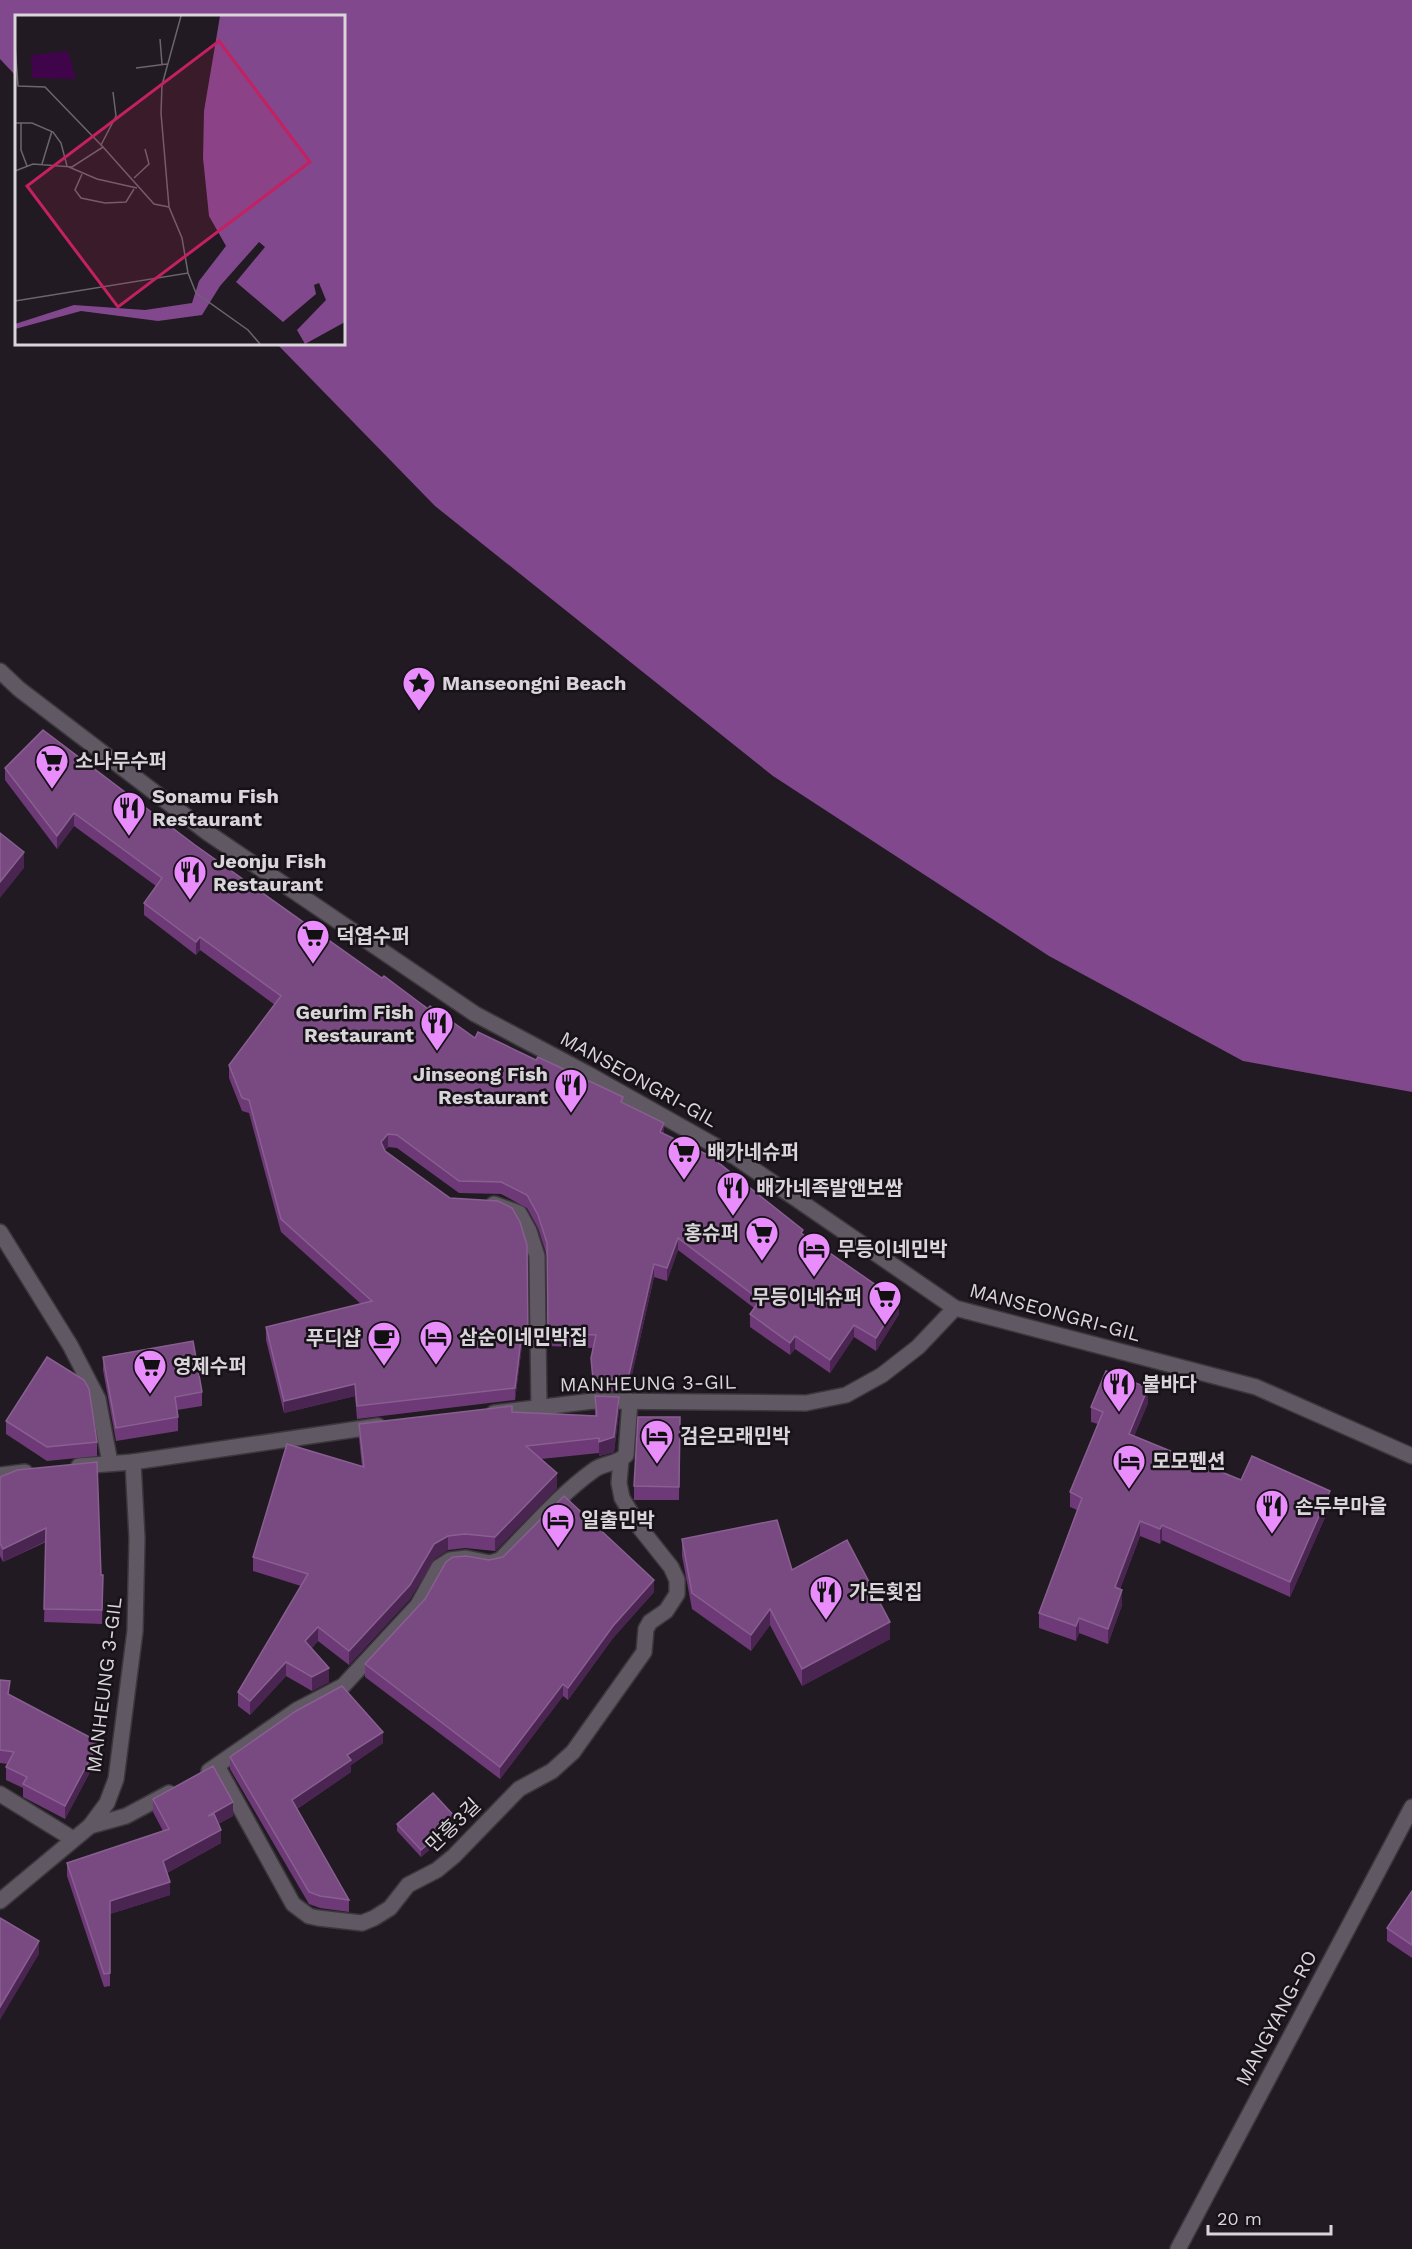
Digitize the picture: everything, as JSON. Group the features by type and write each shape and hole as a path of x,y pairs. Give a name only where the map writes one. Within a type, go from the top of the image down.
{"street":[{"name":"MANSEONGRI-GIL","path":"0,671 19,689 208,833 475,1014 588,1074 737,1158 955,1308 1256,1387 1412,1456"},
{"path":"478,1204 500,1204 519,1213 529,1231 537,1256 539,1407"},
{"path":"0,1232 70,1345 98,1399 110,1463"},
{"name":"MANHEUNG 3-GIL","path":"481,1414 593,1401 806,1403 846,1395 882,1375 918,1347 955,1308"},
{"path":"90,1826 126,1816 192,1780 217,1766 297,1710 343,1686 418,1605 439,1567 450,1560 466,1558 490,1563 500,1560 554,1502 596,1467 621,1461 626,1455 630,1401"},
{"path":"66,1468 133,1462 388,1425"},
{"name":"만흥3길","path":"217,1766 293,1904 309,1916 362,1923 390,1908 408,1885 437,1870 454,1856 519,1789 565,1762 644,1652 646,1629 650,1622 666,1611 677,1594 677,1580 671,1567 640,1528 622,1498 619,1483 621,1461"},
{"name":"MANHEUNG 3-GIL","path":"0,1901 90,1826 107,1803 116,1779 133,1642 137,1572 133,1462"},
{"path":"0,1475 44,1470"},
{"path":"0,1794 74,1839"},
{"name":"MANGYANG-RO","path":"1178,2249 1412,1807"}],"shaded area":[{"path":"0,0 1412,0 1412,1092 1243,1061 1049,956 773,776 435,506 278,345 345,345 345,15 15,15 15,75 0,59"}],"building":[{"path":"43,730 195,845 428,1009 430,1006 475,1038 478,1032 536,1060 538,1057 623,1097 621,1102 664,1123 660,1132 710,1156 803,1230 801,1233 899,1301 876,1338 854,1325 830,1360 795,1336 790,1343 750,1314 760,1300 678,1238 667,1268 654,1264 628,1379 593,1379 591,1358 596,1335 548,1333 547,1243 538,1215 527,1195 501,1182 459,1181 397,1135 388,1134 381,1142 385,1151 450,1198 498,1201 512,1208 520,1222 527,1245 528,1333 522,1332 515,1388 357,1406 355,1384 284,1401 266,1327 372,1301 281,1219 249,1100 242,1098 229,1065 281,996 200,937 196,942 144,903 162,878 74,813 57,836 5,768"},
{"path":"0,833 24,852 0,882"},
{"path":"193,1341 202,1392 175,1397 178,1417 116,1428 103,1357"},
{"path":"47,1357 84,1380 89,1389 97,1442 47,1447 6,1421"},
{"path":"1106,1371 1148,1388 1129,1434 1241,1480 1252,1456 1330,1491 1290,1582 1162,1525 1160,1529 1140,1521 1115,1587 1122,1590 1108,1629 1079,1618 1076,1626 1039,1613 1082,1498 1070,1492 1103,1412 1091,1407"},
{"path":"595,1396 619,1397 614,1437 599,1442 599,1438 526,1446 557,1473 495,1537 465,1534 448,1536 434,1544 410,1585 349,1651 318,1627 305,1641 329,1668 312,1677 286,1662 250,1701 238,1692 308,1574 253,1557 287,1444 364,1467 359,1424 512,1406 512,1412 597,1416"},
{"name":"검은모래민박","path":"638,1417 680,1417 679,1487 634,1486"},
{"path":"97,1462 101,1575 103,1575 102,1610 44,1609 46,1528 3,1549 0,1543 0,1477 17,1470"},
{"path":"564,1496 654,1580 613,1626 568,1688 563,1684 500,1767 365,1664 425,1599 446,1562 453,1557 466,1556 489,1560 503,1557"},
{"path":"777,1520 792,1570 847,1540 890,1622 802,1669 770,1609 751,1635 692,1593 682,1539"},
{"path":"0,1680 10,1681 8,1694 99,1742 65,1806 23,1784 27,1777 6,1767 14,1752 0,1750"},
{"path":"342,1686 383,1732 347,1755 351,1760 292,1800 349,1900 309,1892 230,1757 296,1711"},
{"path":"213,1766 233,1802 208,1816 214,1814 221,1830 163,1861 170,1882 110,1901 110,1973 104,1974 67,1863 169,1829 153,1799"},
{"path":"433,1793 457,1819 421,1850 397,1824"},
{"path":"1412,1891 1412,1945 1387,1928"},
{"path":"0,1918 39,1941 0,2007"}],"place":[{"name":"Manseongni Beach","path":"419,712"},
{"name":"소나무수퍼","path":"52,790"},
{"name":"Sonamu Fish Restaurant","path":"129,837"},
{"name":"Jeonju Fish Restaurant","path":"190,901"},
{"name":"덕엽수퍼","path":"313,965"},
{"name":"Geurim Fish Restaurant","path":"437,1052"},
{"name":"Jinseong Fish Restaurant","path":"571,1114"},
{"name":"배가네슈퍼","path":"684,1181"},
{"name":"배가네족발앤보쌈","path":"733,1217"},
{"name":"홍슈퍼","path":"762,1262"},
{"name":"무등이네민박","path":"814,1278"},
{"name":"무등이네슈퍼","path":"885,1326"},
{"name":"삼순이네민박집","path":"436,1366"},
{"name":"푸디샵","path":"384,1367"},
{"name":"영제수퍼","path":"150,1395"},
{"name":"불바다","path":"1119,1413"},
{"name":"검은모래민박","path":"657,1465"},
{"name":"모모펜션","path":"1129,1490"},
{"name":"손두부마을","path":"1272,1535"},
{"name":"일출민박","path":"558,1549"},
{"name":"가든횟집","path":"826,1621"}]}
